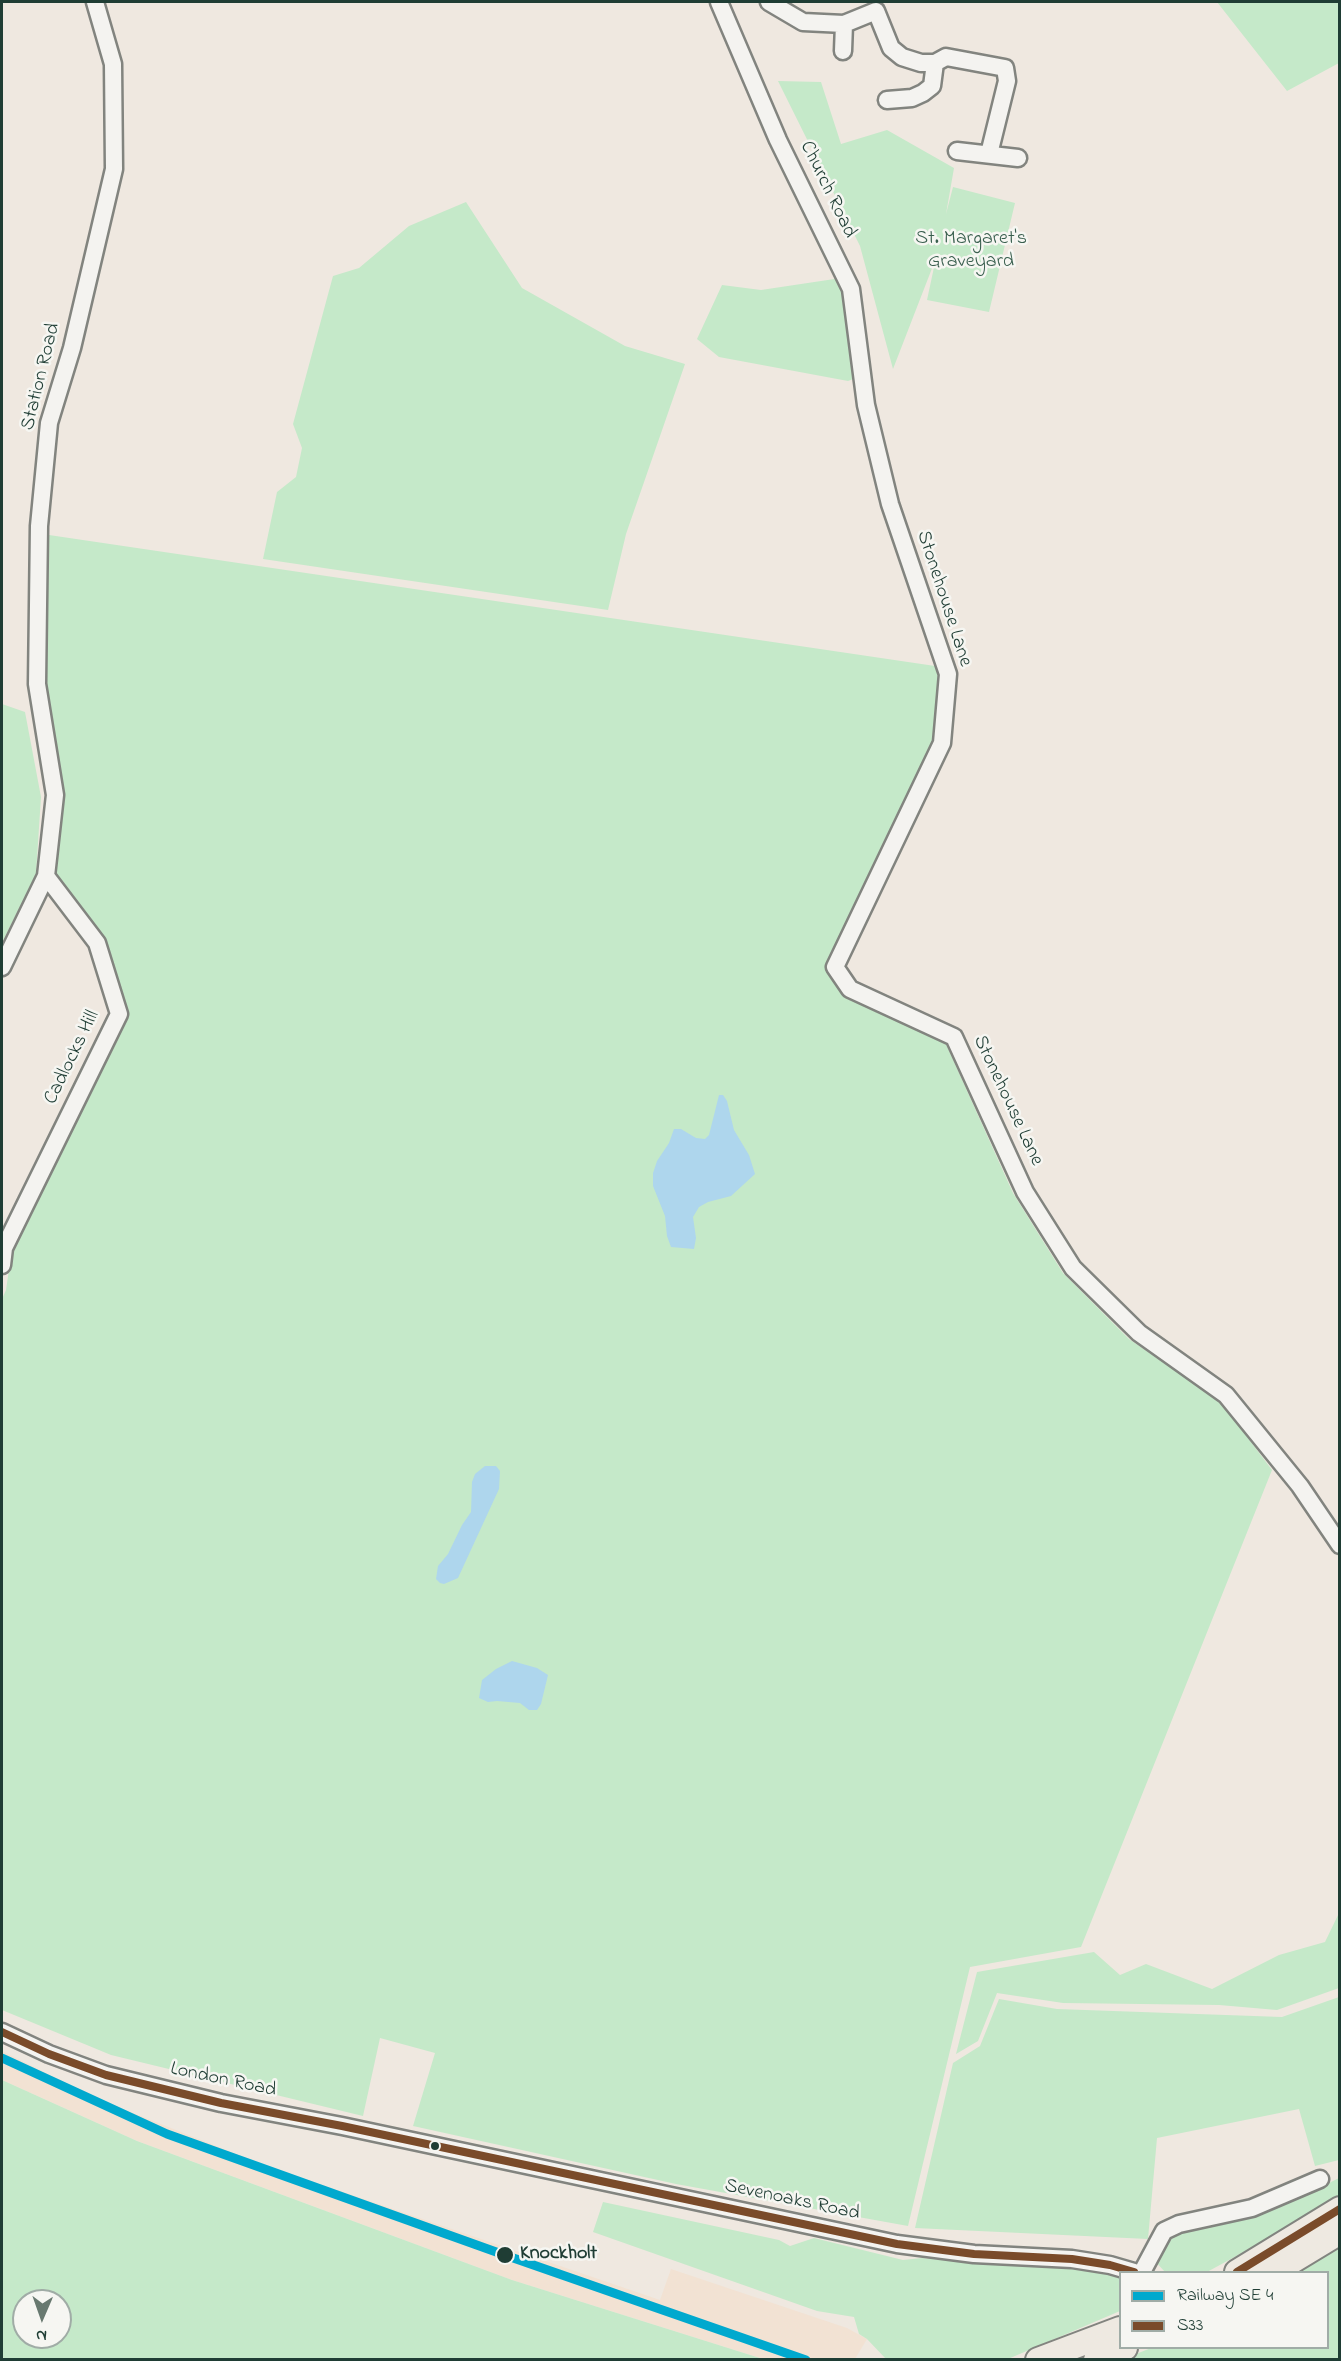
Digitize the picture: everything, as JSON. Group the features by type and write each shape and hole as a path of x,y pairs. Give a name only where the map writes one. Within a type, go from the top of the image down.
{"highway":[{"path":"1239,2271 1340,2209"},
{"path":"1276,2271 1340,2232"},
{"path":"1038,2360 1119,2329"},
{"path":"1096,2360 1123,2349"}],"street":[{"name":"Station Road","path":"2,967 46,876 55,795 37,684 39,526 49,423 72,348 114,169 113,64 95,2"},
{"name":"Church Road","path":"719,2 778,140 851,289 866,405"},
{"path":"774,3 803,22 844,24 881,6 891,48 902,57 921,63 935,63 945,57 1005,68 1006,81 990,154"},
{"path":"843,51 844,24"},
{"path":"887,100 912,98 923,93 932,86 935,63"},
{"path":"957,151 1018,158"},
{"name":"Stonehouse Lane","path":"866,405 890,504 948,674 942,743 835,967 850,989 954,1037 1025,1192 1073,1268 1139,1333 1226,1395 1300,1486 1340,1545"},
{"name":"Cadlocks Hill","path":"2,1265 4,1248 119,1014 97,943 46,876"},
{"name":"London Road","path":"2,2032 68,2062 144,2086 444,2148"},
{"name":"Sevenoaks Road","path":"444,2148 897,2244 974,2254 1072,2259 1131,2271"},
{"path":"1143,2271 1164,2230 1179,2224 1252,2208 1320,2179"}],"shaded area":[{"path":"2,2051 98,2099 264,2165 660,2300 671,2269 847,2328 867,2339 855,2359 763,2359 512,2280 137,2141 2,2080"}],"green space":[{"path":"1217,2 1339,2 1339,63 1287,91"},
{"name":"St. Margaret's Graveyard","path":"778,81 821,82 841,144 887,130 954,168 946,214 953,187 1015,203 989,312 927,300 936,258 893,369 860,246"},
{"path":"466,202 522,288 625,346 685,364 626,534 608,610 263,559 277,492 296,477 302,448 293,424 333,276 359,268 409,226"},
{"path":"841,278 856,378 848,381 719,357 697,339 722,285 761,290"},
{"path":"49,535 935,666 939,678 932,743 826,967 845,995 946,1044 1013,1193 1063,1273 1129,1339 1221,1402 1272,1470 1081,1947 970,1967 908,2226 676,2184 413,2126 435,2053 380,2038 363,2116 111,2055 2,2010 2,1299 6,1290 12,1249 127,1014 103,937 55,873 64,792 46,681"},
{"path":"2,704 25,712 41,797 36,874 2,943"},
{"path":"1339,1913 1339,1988 1277,2010 1219,2005 1063,2003 997,1993 978,2041 956,2054 977,1972 1094,1952 1120,1975 1146,1964 1212,1989 1279,1955 1325,1942"},
{"path":"1339,1997 1339,2160 1315,2166 1299,2109 1157,2138 1148,2239 915,2228 953,2063 980,2046 999,1999 1057,2009 1282,2017"},
{"path":"2,2080 137,2141 512,2280 763,2359 8,2360 2,2357"},
{"path":"1339,2178 1339,2200 1209,2271 1164,2271 1154,2260 1160,2229 1325,2185"},
{"path":"603,2202 779,2240 790,2246 814,2238 903,2260 922,2258 1086,2269 1119,2278 1119,2311 1008,2359 886,2359 859,2334 854,2317 817,2311 593,2232"},
{"path":"1339,2243 1339,2359 1121,2360 1148,2349 1329,2349 1329,2271 1293,2271"}],"water":[{"path":"719,1095 723,1095 727,1101 734,1130 749,1155 755,1174 731,1196 708,1202 699,1207 693,1217 696,1238 694,1249 671,1247 667,1236 665,1216 653,1186 653,1173 674,1129 681,1129 696,1138 705,1139 709,1135"},
{"path":"485,1466 496,1466 500,1471 499,1489 458,1578 444,1584 440,1583 436,1579 438,1566 448,1554 471,1512 472,1482 475,1474"},
{"path":"512,1661 537,1668 548,1675 541,1704 537,1710 529,1710 520,1703 488,1702 479,1698 482,1680 496,1669"}],"transit line":[{"name":"S33","path":"2,2032 49,2054 106,2075 221,2103 342,2126 897,2244 974,2254 1072,2259 1131,2271"},
{"path":"2,2058 167,2134 806,2360"},
{"name":"S33","path":"1239,2271 1340,2209"}],"place":[{"name":"Knockholt","path":"505,2255"}]}
